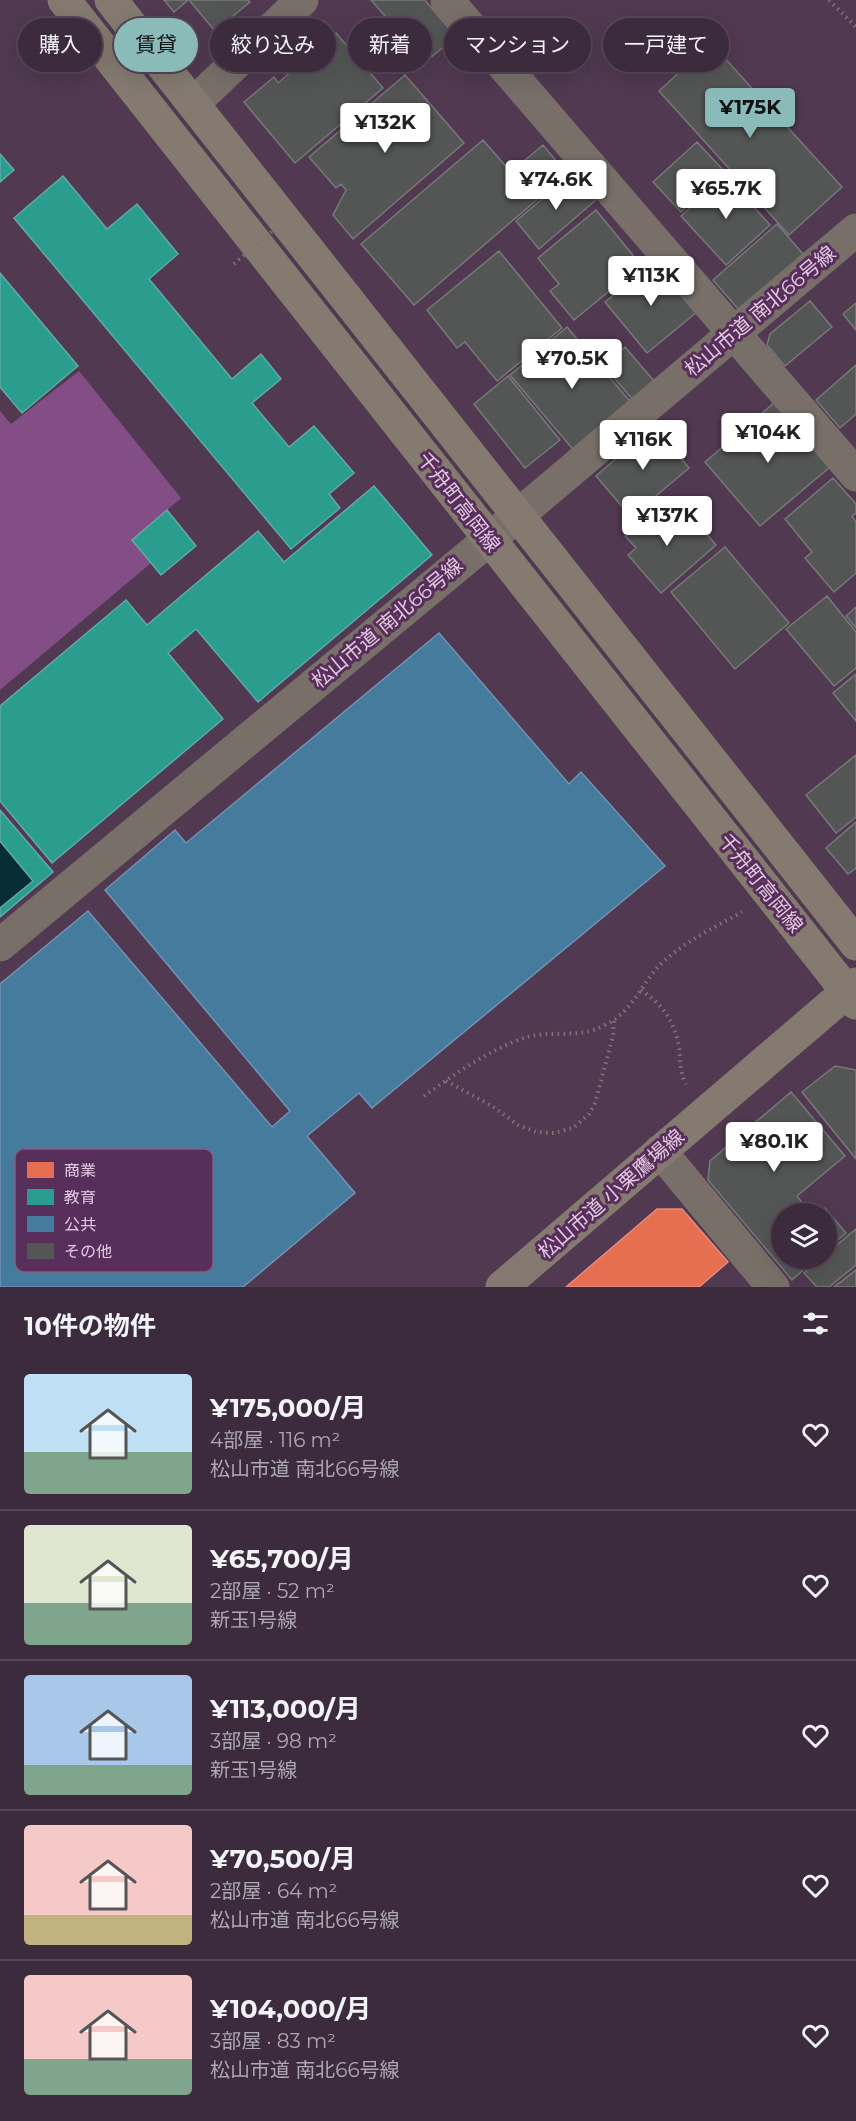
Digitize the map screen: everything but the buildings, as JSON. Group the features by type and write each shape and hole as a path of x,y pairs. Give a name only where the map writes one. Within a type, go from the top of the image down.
{"street":[{"name":"千舟町高岡線","path":"64,0 488,540 853,993"},
{"name":"千舟町高岡線","path":"111,0 194,103 516,517 856,944"},
{"path":"166,127 302,0"},
{"path":"447,0 856,474"},
{"name":"松山市道 南北66号線","path":"0,945 516,517 856,230"},
{"name":"松山市道 小栗鷹場線","path":"502,1287 660,1151 853,993"},
{"path":"660,1151 772,1287"}],"path":[{"path":"829,0 856,27"},
{"path":"234,264 297,210"},
{"path":"424,1096 464,1068 528,1037 586,1034 614,1018 636,1000 646,979 665,960 703,933 747,910"},
{"path":"641,990 653,998 670,1017 679,1047 680,1071 689,1091"},
{"path":"446,1081 492,1106 518,1125 536,1131 554,1133 573,1128 589,1114 595,1103 613,1036 614,1018"}],"shaded area":[{"path":"79,371 181,498 132,540 151,563 0,690 0,411 11,424"},
{"path":"0,841 33,881 0,908"}]}
